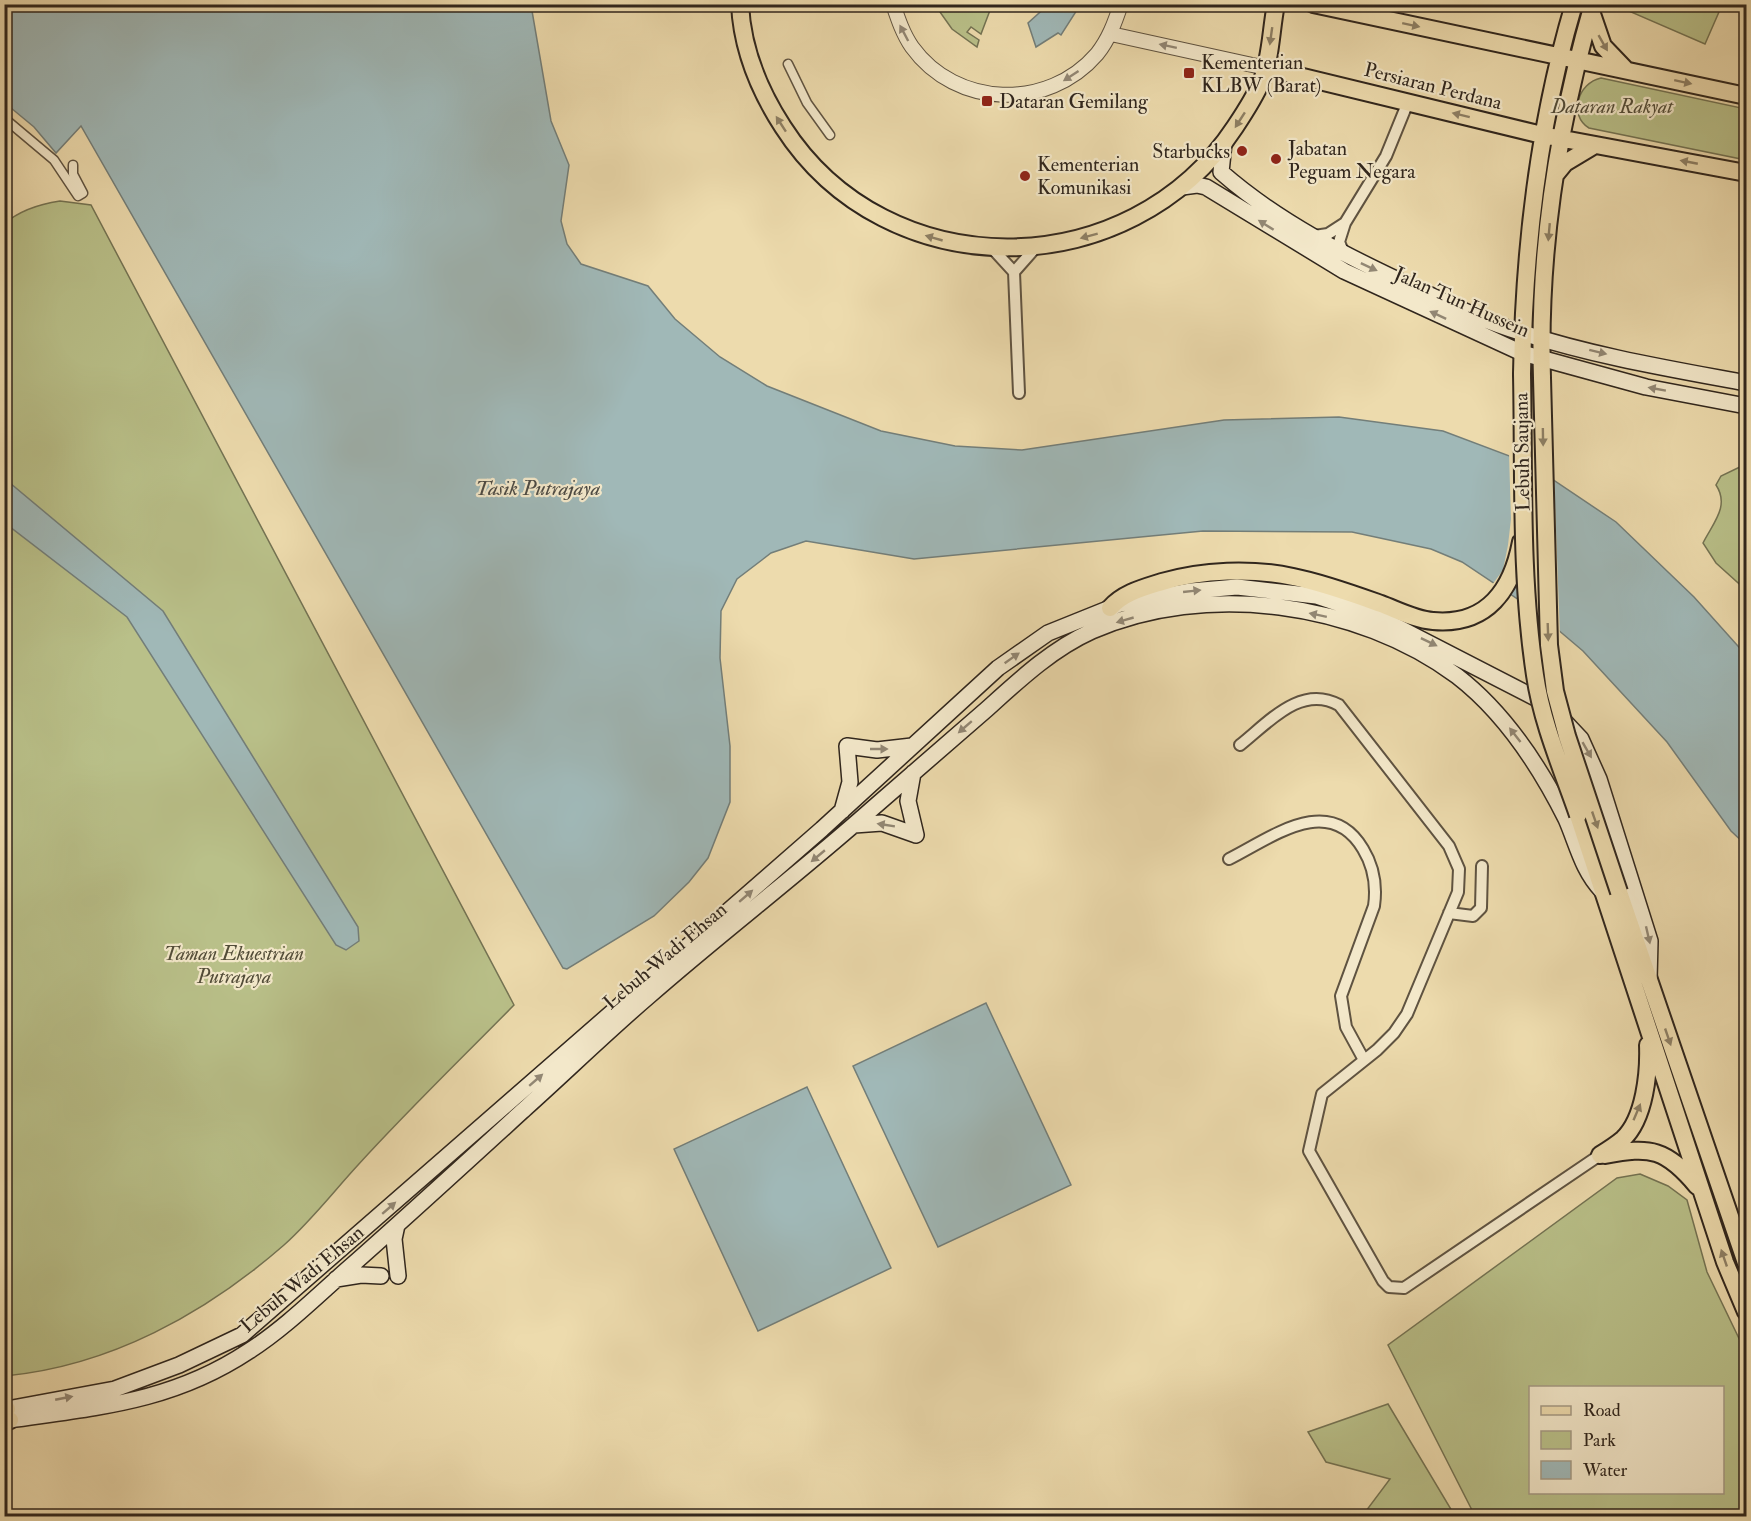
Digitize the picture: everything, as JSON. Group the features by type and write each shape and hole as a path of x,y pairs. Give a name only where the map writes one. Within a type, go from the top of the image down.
{"main road":[{"path":"740,4 748,53 759,83 771,109 811,165 851,198 894,226 943,241 991,247 1037,246 1109,230 1141,214 1182,188 1224,143 1254,97 1266,68 1276,4"},
{"path":"1312,4 1746,96"},
{"name":"Lebuh Saujana","path":"1574,4 1559,55 1536,170 1523,333 1525,520 1529,623 1535,677 1572,818 1611,892"},
{"path":"1592,7 1604,46 1625,69"},
{"name":"Lebuh Saujana","path":"1592,7 1561,138 1549,228 1541,358 1549,645 1555,691 1611,892"},
{"path":"1536,50 1567,27"},
{"name":"Persiaran Perdana","path":"1266,68 1542,135 1746,173"},
{"path":"1517,129 1536,170"},
{"name":"Jalan Tun Hussein","path":"1224,143 1221,172 1253,200 1344,254 1486,321 1541,338 1658,366 1746,383"},
{"path":"1556,174 1565,163 1595,145"},
{"name":"Jalan Tun Hussein","path":"1182,188 1197,185 1206,188 1344,271 1522,353 1646,387 1746,406"},
{"path":"1110,608 1118,598 1173,579 1230,572 1293,577 1433,621 1459,619 1483,609 1501,596 1514,569 1525,520"},
{"name":"Lebuh Wadi Ehsan","path":"6,1417 115,1389 179,1365 242,1335 842,811 998,668 1048,633 1110,608 1156,596 1237,587 1316,596 1376,616 1549,705 1581,739 1596,769 1650,941 1649,981"},
{"name":"Lebuh Wadi Ehsan","path":"6,1417 128,1403 164,1394 198,1381 252,1350 397,1225 648,997 854,825 1020,679 1066,644 1124,620 1200,606 1241,605 1282,607 1339,620 1374,631 1433,661 1456,676 1492,707 1526,749 1572,818"},
{"path":"842,811 850,782 847,746 877,750 912,746"},
{"path":"854,825 882,824 916,835 908,801 913,773"},
{"path":"1611,892 1649,981 1746,1263"},
{"path":"1611,892 1648,1029 1725,1262 1746,1312"},
{"path":"1600,1155 1625,1137 1637,1115 1649,1074 1648,1029"},
{"path":"1600,1155 1632,1149 1656,1152 1678,1164 1703,1194"},
{"path":"397,1225 394,1239 398,1276"},
{"path":"336,1279 361,1275 381,1276"}],"street":[{"path":"893,4 900,26 912,46 928,64 947,78 968,89 991,94 1027,93 1061,83 1080,70 1098,53 1111,34 1122,4"},
{"name":"Persiaran Perdana","path":"1111,34 1266,68"},
{"path":"788,64 807,103 830,135"},
{"path":"1344,254 1339,242 1345,223 1386,156 1408,102"},
{"path":"4,118 54,160 78,196 83,194 73,174 73,165"},
{"path":"1314,236 1328,234 1345,223"},
{"path":"1014,272 1037,246"},
{"path":"991,247 1014,272 1019,393"},
{"path":"1240,745 1292,704 1304,699 1316,697 1339,705 1455,857 1459,880 1449,913 1407,1014 1394,1034 1322,1094 1309,1151 1383,1281 1389,1287 1404,1288 1411,1284 1600,1155"},
{"path":"1229,859 1302,823 1318,820 1334,822 1360,844 1369,860 1376,892 1374,906 1341,996 1346,1027 1364,1060"},
{"path":"1449,913 1467,916 1478,912 1481,908 1482,866"}],"green space":[{"path":"1722,4 1705,44 1624,9 1626,5"},
{"path":"935,5 992,5 981,34 971,27 967,32 979,40 977,47 952,29"},
{"name":"Dataran Rakyat","path":"1601,78 1746,109 1746,160 1589,128 1579,115 1578,100 1586,86"},
{"name":"Taman Ekuestrian Putrajaya","path":"60,201 91,205 514,1005 396,1124 304,1226 254,1270 189,1314 119,1348 82,1361 5,1376 4,224 30,208"},
{"path":"1746,464 1746,590 1716,563 1703,543 1721,507 1720,493 1716,485 1721,476"},
{"path":"1640,1174 1668,1186 1687,1200 1707,1272 1746,1353 1746,1516 1475,1516 1388,1345 1617,1178"},
{"path":"1388,1404 1455,1516 1366,1516 1366,1511 1390,1479 1326,1462 1308,1432"}],"water":[{"name":"Tasik Putrajaya","path":"5,5 531,5 551,121 569,165 561,221 567,244 581,264 648,286 675,319 720,357 767,386 881,431 955,446 1022,450 1224,420 1339,417 1443,431 1528,463 1616,522 1694,597 1746,655 1746,845 1731,831 1667,742 1583,651 1537,612 1462,562 1431,549 1352,532 1203,531 914,559 806,541 771,553 737,579 721,611 720,658 730,746 730,802 708,858 689,882 654,916 567,969 563,968 81,126 56,153 34,127 5,103"},
{"path":"1048,5 1061,5 1077,10 1061,35 1058,33 1036,47 1028,23"},
{"path":"4,478 163,611 358,927 359,941 346,950 336,945 127,617 5,523"},
{"path":"986,1003 1071,1185 938,1247 853,1066"},
{"path":"807,1087 891,1268 758,1331 674,1149"}],"pier":[{"path":"1509,453 1529,460 1554,477 1560,635 1535,614 1522,583 1517,580 1509,597 1492,585 1503,570 1508,545 1511,519"}],"place":[{"name":"Kementerian KLBW (Barat)","path":"1189,73"},
{"name":"Dataran Gemilang","path":"987,101"},
{"name":"Starbucks","path":"1242,151"},
{"name":"Jabatan Peguam Negara","path":"1276,159"},
{"name":"Kementerian Komunikasi","path":"1025,176"}]}
